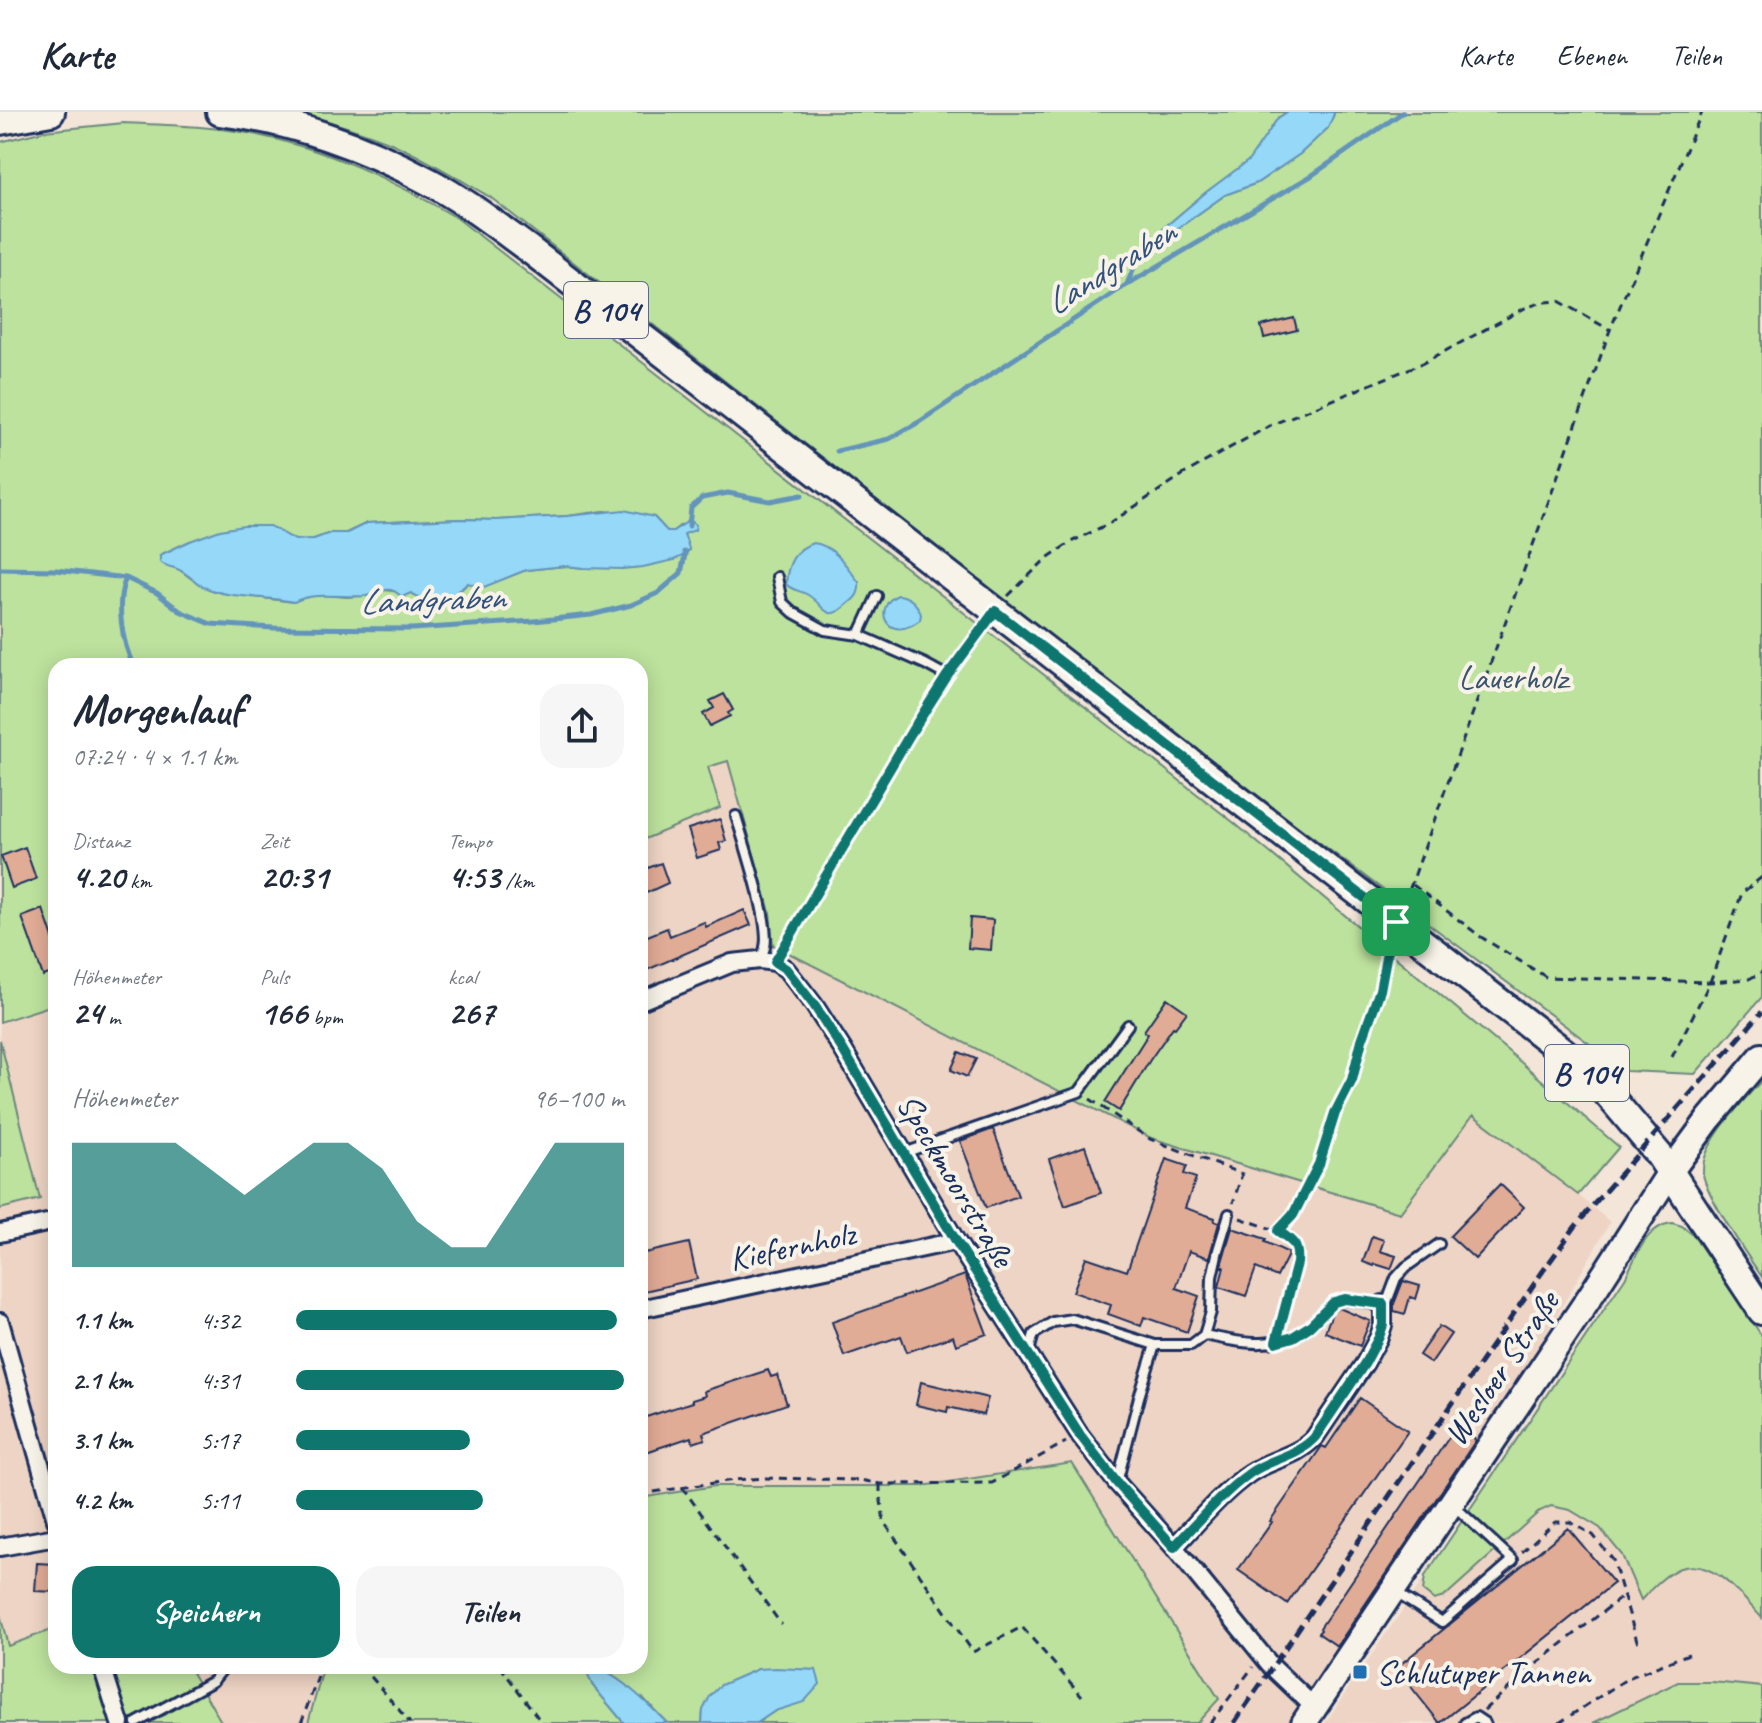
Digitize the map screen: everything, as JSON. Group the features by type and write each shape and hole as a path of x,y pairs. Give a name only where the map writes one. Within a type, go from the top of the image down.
{"main road":[{"path":"0,121 51,112"},
{"name":"B 104","path":"220,112 285,125 338,141 429,181 464,202 1003,601 1396,922 1569,1056 1621,1107 1659,1155 1762,1311"}],"street":[{"path":"648,998 732,963 767,961"},
{"name":"Speckmoorstraße","path":"767,961 786,969 814,1005 956,1241 1080,1435 1312,1715"},
{"name":"Wesloer Straße","path":"1312,1715 1670,1172 1762,1056"},
{"path":"0,1233 48,1223"},
{"name":"Kiefernholz","path":"648,1307 956,1241"},
{"path":"1174,1547 1236,1484 1254,1470 1306,1447 1315,1437 1379,1337 1383,1325 1383,1304"},
{"path":"0,1322 48,1492"},
{"path":"0,1547 48,1538"},
{"path":"105,1674 120,1723"}],"lane":[{"path":"777,577 782,602 794,613 825,630 859,635 947,676 1003,601"},
{"path":"859,635 877,596"},
{"path":"736,816 762,912 767,961"},
{"path":"904,1153 1079,1092 1128,1025"},
{"path":"1028,1354 1034,1334 1053,1322 1072,1319 1155,1345 1191,1345 1204,1335 1211,1312 1212,1277 1229,1214"},
{"path":"1204,1335 1255,1344 1276,1342 1293,1337 1310,1326 1334,1302 1345,1299 1383,1304 1392,1293 1396,1278 1406,1267 1439,1244"},
{"path":"1117,1483 1155,1345"},
{"path":"1393,1591 1442,1622 1513,1560 1451,1503"},
{"path":"136,1723 213,1681 219,1674"},
{"path":"1465,1723 1476,1717 1485,1723"}],"path":[{"path":"1278,1231 1293,1215 1319,1164 1335,1113 1352,1080 1380,990 1396,922 1413,885 1610,330 1702,112"},
{"path":"1003,601 1047,558 1110,523 1226,450 1271,425 1423,363 1525,308 1559,301 1610,330"},
{"path":"767,961 947,676"},
{"path":"1672,1057 1710,982 1742,893 1762,877"},
{"path":"1413,885 1481,937 1546,977 1710,982 1749,979 1762,972"},
{"path":"1079,1092 1150,1139 1242,1174 1229,1214 1278,1231 1294,1243 1298,1252 1276,1342"},
{"path":"648,1493 766,1478 860,1480 880,1484 992,1483 1080,1435"},
{"path":"880,1484 884,1522 973,1652 1022,1627 1082,1696"},
{"path":"682,1487 781,1624"},
{"path":"1513,1560 1555,1522 1570,1522 1593,1535 1613,1560 1638,1644"},
{"path":"1476,1717 1534,1666 1623,1596"},
{"path":"1559,1723 1628,1678 1691,1653"},
{"path":"1210,1723 1262,1655"},
{"path":"301,1723 319,1674"},
{"path":"369,1674 410,1723"},
{"path":"506,1674 542,1723"}],"shaded area":[{"path":"728,761 770,912 773,945 1473,1115 1610,1222 1484,1443 1291,1723 1197,1723 1219,1699 1071,1463 922,1486 715,1486 648,1497 648,838 719,808 708,767"},
{"path":"48,1007 48,1631 8,1646 0,1614 0,1209 40,1199 0,1040 0,1023"},
{"path":"1629,1279 1762,1356 1762,1723 1325,1723"},
{"path":"193,1674 322,1674 308,1723 222,1723"}],"green space":[{"name":"Lauerholz","path":"296,112 1287,112 1278,118 1250,160 1159,232 1167,236 1225,195 1257,183 1300,154 1328,128 1333,112 1762,112 1762,997 1695,1074 1626,1071 1205,757 490,197 391,143"},
{"path":"124,123 253,134 307,148 359,167 457,218 1233,822 1619,1147 1578,1195 1473,1115 1400,1213 1151,1138 773,945 770,912 728,761 708,767 720,808 648,838 648,658 48,658 48,1007 0,1022 0,142 44,131","holes":["604,511 654,517 667,531 681,525 689,550 685,555 600,567 565,566 526,570 485,586 468,583 450,600 421,600 411,593 384,590 375,595 323,595 303,597 293,602 224,593 193,580 160,555 190,541 270,526 295,540 346,533 367,523 496,520"]},
{"path":"0,1040 40,1199 0,1209"},
{"path":"1762,1080 1762,1277 1719,1211 1703,1174 1704,1161 1713,1140"},
{"path":"1672,1223 1693,1235 1762,1336 1762,1618 1716,1573 1692,1566 1669,1574 1641,1600 1622,1555 1600,1528 1570,1510 1551,1506 1540,1511 1444,1597 1434,1600 1423,1591 1425,1576 1625,1278 1642,1244 1655,1230"},
{"path":"1072,1463 1219,1699 1197,1723 757,1723 775,1711 815,1670 758,1669 721,1685 703,1710 702,1723 667,1723 643,1698 593,1686 624,1723 308,1723 322,1674 648,1674 648,1497 715,1486 922,1486"},
{"path":"0,1614 8,1646 48,1631 48,1674 193,1674 222,1723 0,1723"},
{"path":"1678,1682 1762,1687 1762,1723 1593,1723"}],"water":[{"path":"1287,112 1334,114 1328,128 1300,154 1257,183 1225,195 1167,236 1160,237 1159,232 1249,160 1278,118"},
{"path":"624,510 654,517 667,531 673,531 690,520 696,525 695,530 684,534 689,549 685,555 643,567 622,569 565,566 526,570 484,587 468,583 447,599 435,603 411,593 402,597 388,590 366,596 320,596 294,602 236,595 204,587 180,570 160,562 160,555 190,541 220,530 244,526 270,526 295,540 347,533 367,523 496,520"},
{"path":"813,543 833,552 859,582 856,596 835,613 826,611 814,599 786,584 793,559 801,549"},
{"path":"898,595 912,601 921,614 920,620 908,627 898,628 886,621 886,607"},
{"path":"758,1669 816,1670 820,1684 804,1702 775,1711 757,1723 702,1723 703,1710 710,1696 721,1685"},
{"path":"587,1674 611,1675 667,1723 624,1723 593,1686"}],"building":[{"path":"1294,318 1297,330 1264,338 1261,326"},
{"path":"724,694 733,710 728,713 730,716 710,726 703,714 714,708 710,701"},
{"path":"720,819 726,841 719,843 721,850 697,858 688,829"},
{"path":"25,847 36,879 12,888 1,856"},
{"path":"661,863 668,883 648,892 648,868"},
{"path":"43,909 48,924 48,974 43,976 22,917"},
{"path":"744,910 751,925 648,970 648,936 667,928 670,936 704,922 706,927"},
{"path":"970,918 993,920 991,950 968,948"},
{"path":"1167,998 1187,1012 1150,1060 1119,1111 1105,1102 1148,1034 1144,1031"},
{"path":"959,1052 976,1059 967,1077 951,1070"},
{"path":"993,1129 1018,1196 986,1208 960,1141"},
{"path":"1085,1146 1101,1193 1065,1206 1049,1159"},
{"path":"1166,1159 1187,1166 1184,1174 1196,1178 1185,1208 1215,1218 1214,1221 1219,1223 1209,1258 1189,1251 1176,1288 1199,1296 1187,1332 1144,1317 1141,1326 1108,1314 1111,1305 1073,1292 1086,1257 1127,1271"},
{"path":"1500,1184 1524,1207 1475,1259 1450,1236"},
{"path":"1232,1228 1266,1239 1265,1242 1289,1253 1277,1277 1256,1268 1246,1296 1219,1287 1224,1267 1222,1262"},
{"path":"1372,1236 1384,1240 1380,1251 1396,1256 1391,1269 1363,1262"},
{"path":"689,1243 697,1279 648,1290 648,1252"},
{"path":"965,1275 987,1334 956,1345 953,1336 907,1352 901,1336 844,1356 832,1322"},
{"path":"1403,1281 1420,1286 1416,1299 1410,1297 1405,1314 1394,1311"},
{"path":"1339,1308 1370,1321 1360,1346 1325,1332 1332,1313"},
{"path":"1439,1326 1451,1334 1431,1363 1419,1355"},
{"path":"768,1370 771,1377 777,1375 787,1404 703,1433 705,1439 693,1443 691,1437 648,1451 648,1416 692,1402 705,1396 704,1391"},
{"path":"921,1382 988,1398 983,1415 948,1407 947,1412 916,1405"},
{"path":"1360,1398 1408,1431 1287,1604 1238,1570 1322,1446 1326,1448"},
{"path":"1456,1427 1476,1440 1337,1646 1318,1633 1320,1628"},
{"path":"1568,1528 1614,1583 1440,1723 1396,1668"},
{"path":"37,1563 48,1564 48,1592 35,1591"}],"waterway":[{"name":"Landgraben","path":"837,451 889,439 919,422 1126,285 1311,176 1403,112"},
{"path":"1127,284 1138,258 1160,237"},
{"name":"Landgraben","path":"689,526 691,508 702,498 728,493 770,501 802,495"},
{"name":"Landgraben","path":"0,569 56,570 126,578 157,593 180,611 211,624 274,628 412,629 591,615 631,605 658,593 681,573 684,552"},
{"path":"126,578 121,598 121,622 131,658"}],"railway":[{"path":"1234,1723 1575,1227 1762,1012"}],"place":[{"name":"Schlutuper Tannen","path":"1360,1672"}],"route":[{"path":"995,611 1396,922 1380,990 1352,1080 1335,1113 1319,1164 1293,1215 1278,1231 1294,1243 1298,1252 1276,1342 1293,1337 1310,1326 1334,1302 1345,1299 1383,1304 1383,1325 1379,1337 1365,1363 1306,1447 1254,1470 1174,1547 1117,1483 1080,1435 956,1241 814,1005 786,969 775,962 912,731 947,676 995,611"}]}
